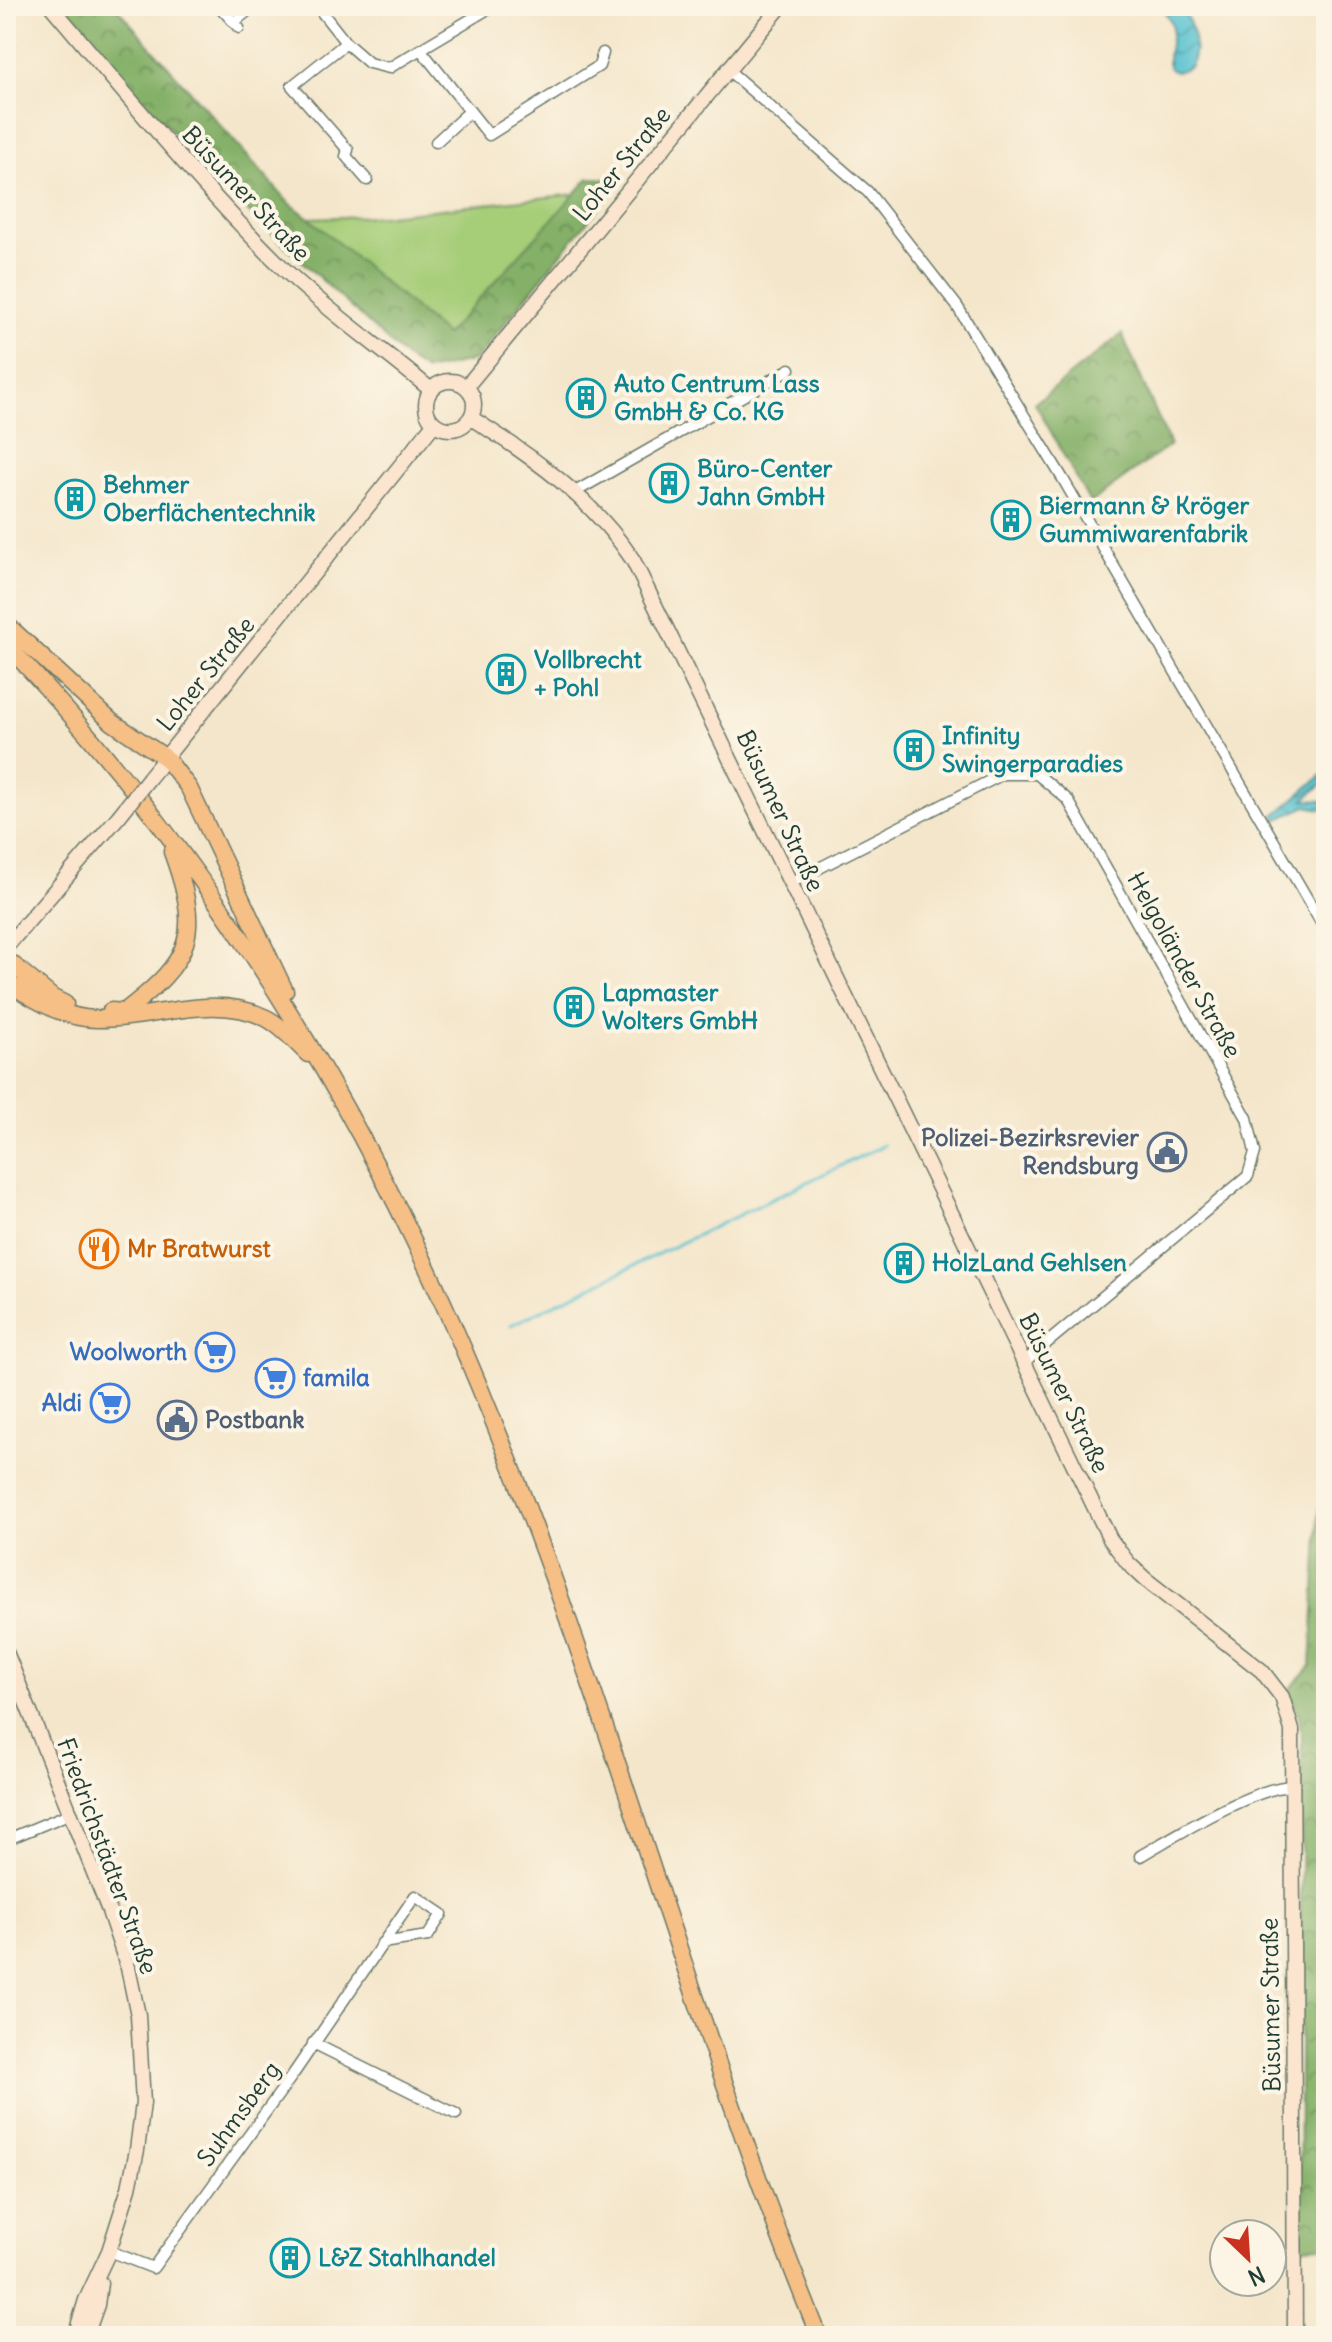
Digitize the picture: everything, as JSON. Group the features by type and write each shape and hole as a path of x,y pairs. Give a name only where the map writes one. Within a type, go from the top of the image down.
{"main road":[{"path":"6,624 112,722 166,758 189,788 311,1047"},
{"path":"6,644 75,720 164,831 229,921 325,1070 422,1257 517,1482 570,1626 740,2130 819,2336"},
{"path":"6,959 63,1004 95,1011 124,1012 163,980 176,963 189,927 186,890 164,831"},
{"path":"6,982 61,1013 94,1019 196,1007 243,1011 266,1018 325,1070"}],"street":[{"name":"Büsumer Straße","path":"51,6 199,179 277,262 348,326 431,390"},
{"path":"219,6 236,25 254,6"},
{"path":"317,6 346,43 369,63 389,68 493,6"},
{"name":"Loher Straße","path":"466,387 781,6"},
{"path":"346,43 292,86 348,150 346,156 367,180"},
{"path":"421,50 489,135 599,66 603,53"},
{"path":"728,70 868,192 957,306 1063,479 1326,931"},
{"path":"436,142 470,111"},
{"path":"575,492 790,369"},
{"path":"447,381 466,387 474,400 471,418 453,429 434,424 426,409 431,390 447,381"},
{"name":"Büsumer Straße","path":"471,418 575,492 602,517 639,570 1118,1552 1145,1579 1243,1655 1275,1686 1289,1715 1293,1786 1295,2336"},
{"name":"Loher Straße","path":"6,947 119,816 434,424"},
{"name":"Helgoländer Straße","path":"790,883 1003,774 1037,774 1068,800 1247,1118 1255,1152 1248,1176 1024,1362"},
{"name":"Friedrichstädter Straße","path":"6,1652 108,1908 128,1968 138,2015 143,2103 137,2150 129,2188 109,2251 86,2300 75,2336"},
{"path":"1140,1856 1200,1822 1278,1786 1293,1786"},
{"path":"6,1840 71,1813"},
{"name":"Suhmsberg","path":"109,2251 153,2268 294,2073 313,2043 382,1943 415,1896 442,1914 428,1936 382,1943"},
{"path":"313,2043 456,2114"},
{"name":"Friedrichstädter Straße","path":"86,2336 97,2305 103,2266"}],"green space":[{"path":"64,6 115,6 287,201 446,335 589,178 622,179 475,360 426,371 407,359 223,188"},
{"path":"575,194 446,335 309,218 380,216"},
{"path":"1122,334 1170,445 1090,503 1035,403"},
{"path":"1326,1381 1326,2246 1299,2247 1302,1740 1299,1716 1288,1691 1311,1666"}],"water":[{"path":"1159,6 1180,6 1191,27 1194,42 1191,66 1180,71 1169,67 1172,26"},
{"path":"1326,772 1326,781 1304,800 1326,801 1326,810 1306,806 1277,820 1275,815"}],"waterway":[{"path":"511,1325 884,1145"}],"place":[{"name":"Auto Centrum Lass GmbH & Co. KG","path":"586,398"},
{"name":"Büro-Center Jahn GmbH","path":"669,483"},
{"name":"Behmer Oberflächentechnik","path":"75,499"},
{"name":"Biermann & Kröger Gummiwarenfabrik","path":"1011,520"},
{"name":"Vollbrecht + Pohl","path":"506,674"},
{"name":"Infinity Swingerparadies","path":"914,750"},
{"name":"Lapmaster Wolters GmbH","path":"574,1007"},
{"name":"Polizei-Bezirksrevier Rendsburg","path":"1167,1152"},
{"name":"Mr Bratwurst","path":"99,1249"},
{"name":"HolzLand Gehlsen","path":"904,1263"},
{"name":"Woolworth","path":"215,1352"},
{"name":"famila","path":"275,1378"},
{"name":"Aldi","path":"110,1403"},
{"name":"Postbank","path":"177,1420"},
{"name":"L&Z Stahlhandel","path":"290,2258"}]}
